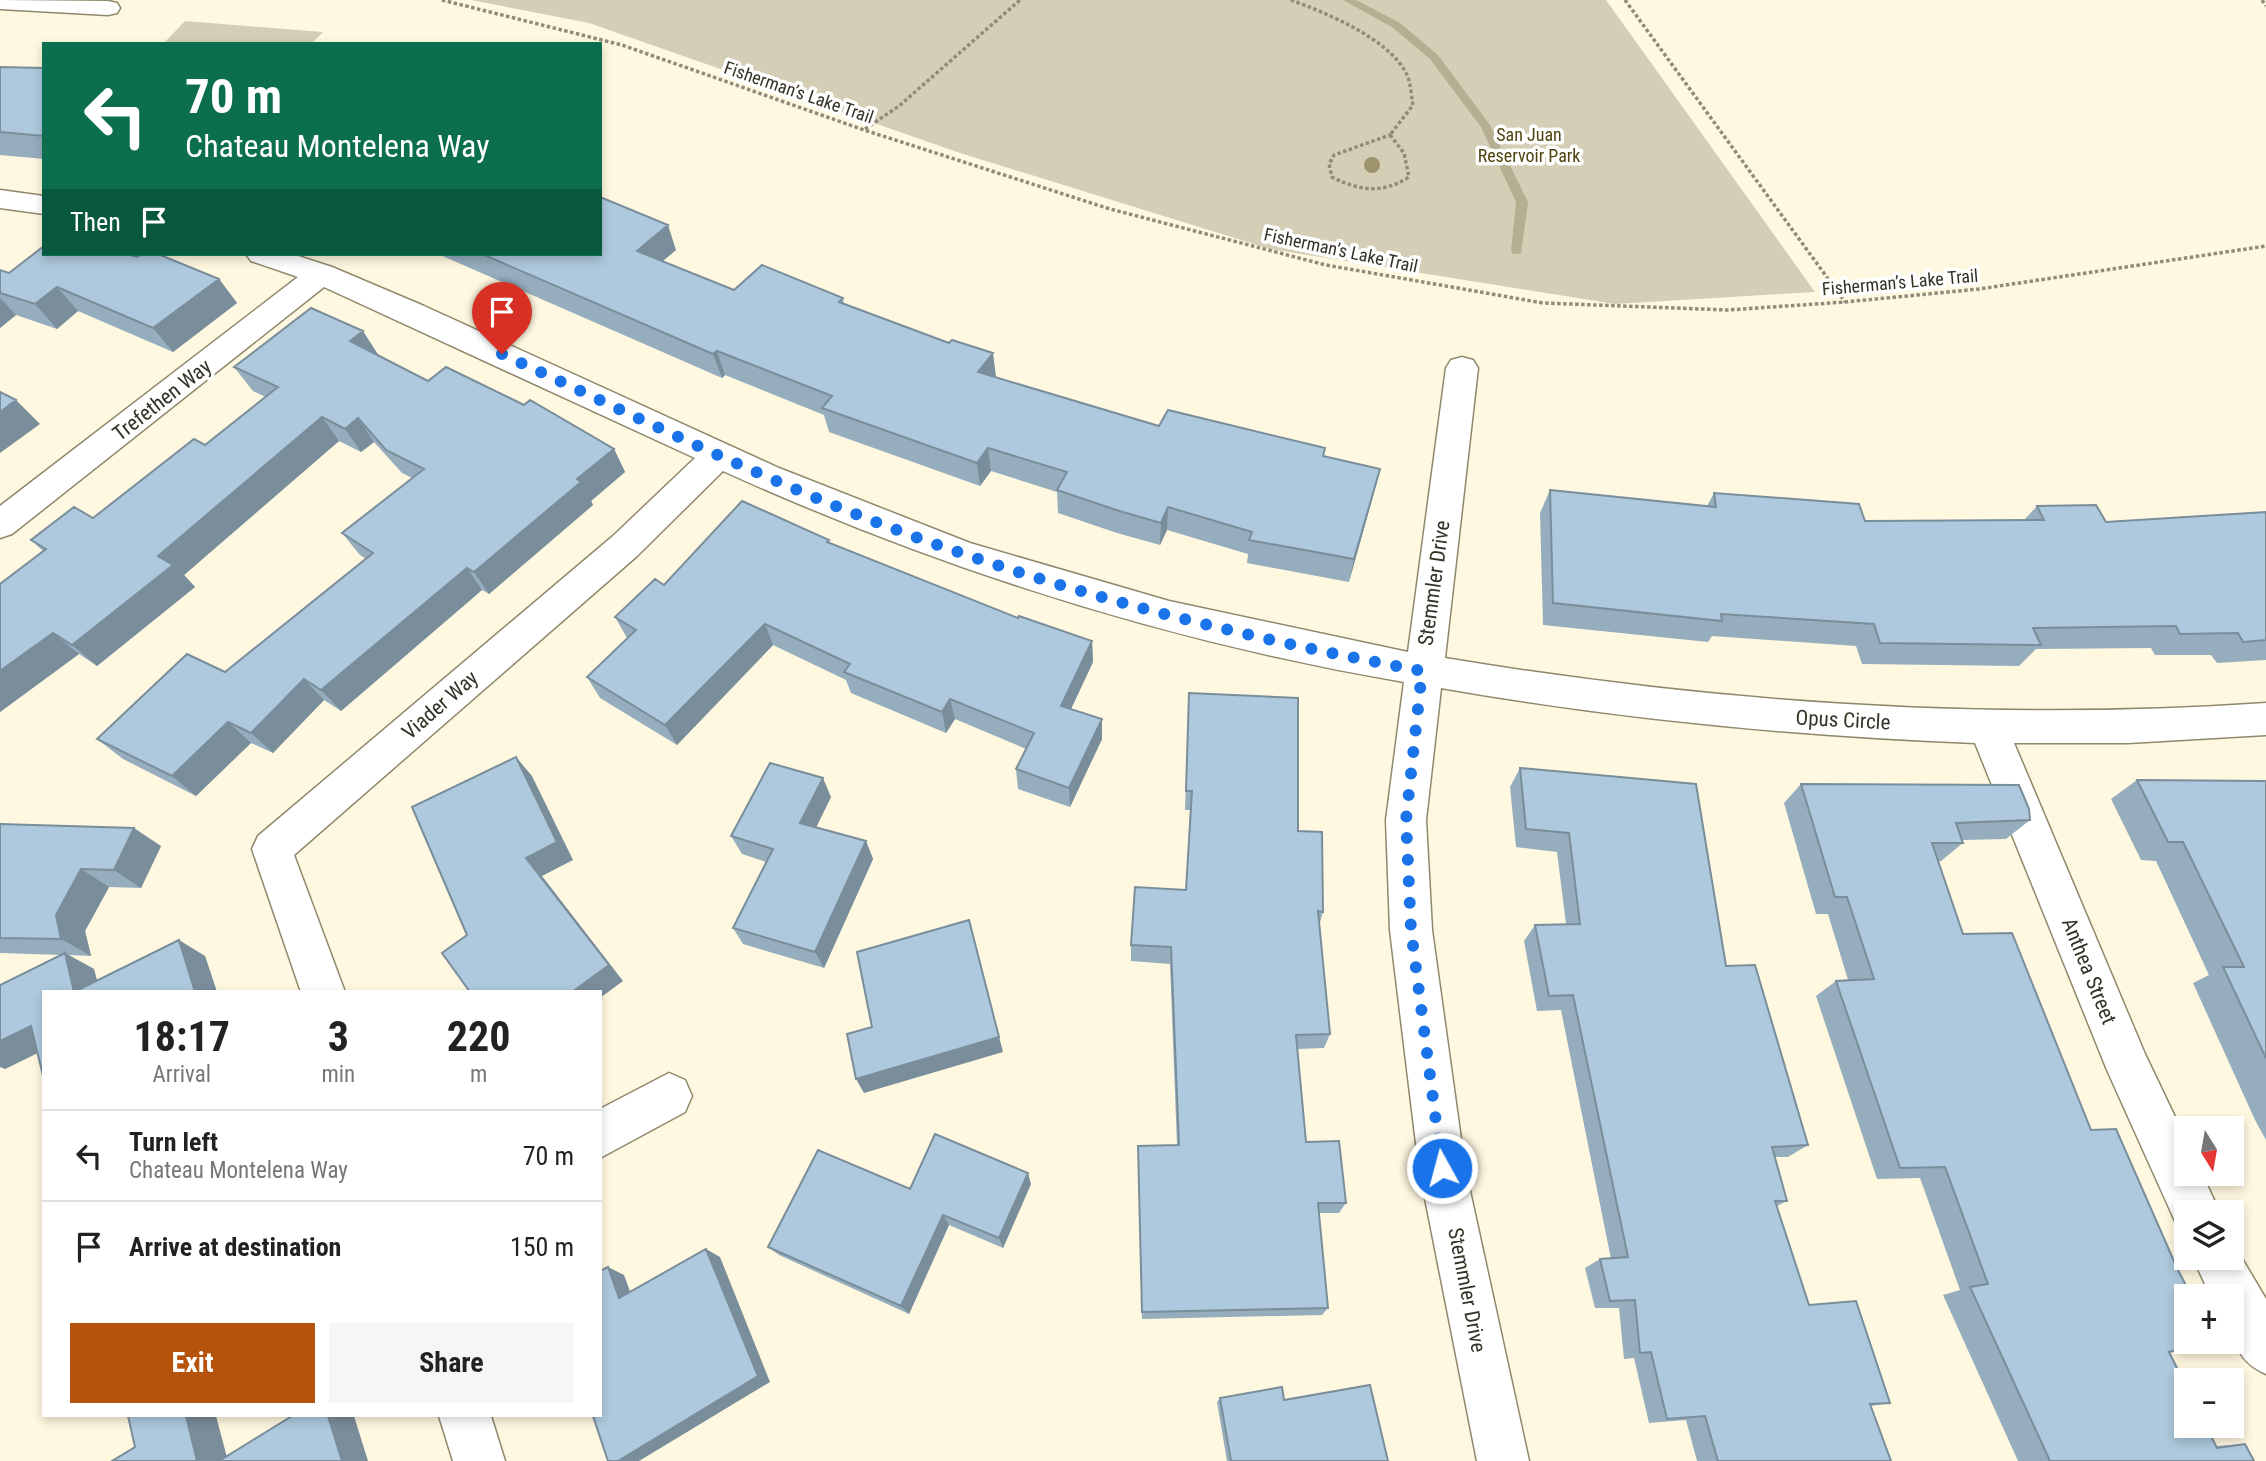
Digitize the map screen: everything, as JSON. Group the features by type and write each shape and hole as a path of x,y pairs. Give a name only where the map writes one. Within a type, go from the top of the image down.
{"street":[{"path":"1,1 108,8"},
{"path":"0,199 42,205"},
{"name":"Opus Circle","path":"267,256 321,274 405,309 719,456 859,516 1016,571 1186,620 1422,671 1622,701 1805,719 2052,728 2266,719"},
{"name":"Trefethen Way","path":"0,524 321,274"},
{"name":"Stemmler Drive","path":"1462,368 1422,671 1406,820 1411,930 1442,1168 1503,1461"},
{"name":"Viader Way","path":"322,990 272,849 625,546 719,456"},
{"name":"Anthea Street","path":"1988,727 2129,1070 2190,1200"},
{"path":"602,1134 669,1096"},
{"path":"2223,1270 2266,1349"},
{"path":"465,1417 479,1461"}],"path":[{"name":"Fisherman’s Lake Trail","path":"442,0 622,45 864,130 1110,209 1340,268 1543,303 1728,310 1845,302 1979,289 2266,246"},
{"path":"864,130 899,106 1020,0"},
{"path":"1292,0 1345,23 1365,35 1405,71 1413,105 1390,135 1334,155 1329,163 1332,177 1352,188 1367,190 1385,190 1401,183 1409,177 1408,168 1402,149 1390,135"},
{"path":"1625,0 1845,302"},
{"path":"2262,0 2266,6"}],"green space":[{"name":"San Juan Reservoir Park","path":"471,0 1606,0 1815,292 1615,304 1270,249 957,152 589,23"},
{"path":"185,21 323,32 313,42 165,42"}],"building":[{"path":"0,67 42,68 42,136 0,132"},
{"path":"602,198 668,225 637,251 734,290 762,265 843,298 839,302 949,343 952,340 993,353 978,372 1159,426 1168,410 1325,448 1323,456 1380,469 1354,559 1249,540 1252,532 1168,507 1161,523 1116,510 1057,490 1067,472 988,448 977,463 822,408 832,396 717,351 713,354 487,256 602,256"},
{"path":"42,248 42,256 163,256 219,279 153,328 57,287 35,304 0,293 0,270 9,273"},
{"path":"311,308 363,331 350,341 428,381 446,367 524,405 530,400 614,449 577,479 581,482 474,572 467,568 321,690 304,679 251,733 228,722 172,776 97,739 187,654 225,672 373,553 342,533 424,469 386,450 358,418 345,429 322,417 158,556 173,565 72,645 53,633 0,671 0,584 46,549 31,540 74,507 93,518 194,439 205,445 278,387 234,367"},
{"path":"0,392 16,400 0,412"},
{"path":"1550,490 1716,507 1714,493 1859,504 1865,521 2044,520 2037,506 2096,505 2106,522 2266,512 2266,640 2243,642 2238,633 2180,634 2176,626 2033,628 2041,645 1880,643 1874,624 1721,614 1722,621 1553,603"},
{"path":"742,501 829,540 827,542 1018,618 1019,616 1092,641 1061,706 1102,719 1069,788 1016,769 1034,733 950,699 942,712 844,672 850,664 765,624 665,725 587,677 636,630 615,617 655,579 664,585"},
{"path":"1189,693 1298,698 1298,831 1322,832 1323,912 1318,911 1330,1034 1296,1035 1306,1142 1339,1141 1346,1203 1318,1203 1328,1308 1142,1312 1138,1146 1179,1145 1171,947 1131,945 1135,887 1186,890 1192,791 1186,791"},
{"path":"516,757 557,842 526,858 609,965 575,990 469,990 442,953 467,935 412,807"},
{"path":"770,763 823,778 800,823 866,841 815,952 733,928 773,849 731,836"},
{"path":"1520,768 1696,784 1726,966 1755,965 1808,1145 1772,1147 1787,1201 1775,1201 1809,1305 1856,1301 1890,1403 1870,1404 1891,1461 1718,1461 1705,1416 1667,1419 1651,1352 1640,1353 1635,1300 1610,1301 1600,1259 1628,1257 1573,995 1549,996 1535,925 1580,924 1569,833 1526,829"},
{"path":"2137,780 2266,781 2266,1058 2223,967 2244,967 2183,842 2168,842"},
{"path":"1801,784 2019,785 2029,809 2030,820 1956,823 1963,843 1932,843 1963,934 2012,933 2091,1130 2116,1129 2174,1261 2174,1270 2178,1270 2185,1284 2174,1284 2174,1351 2169,1352 2177,1368 2174,1368 2174,1438 2212,1438 2217,1448 2245,1444 2254,1461 2050,1461 1970,1287 1988,1284 1945,1167 1900,1168 1836,981 1874,979 1847,897 1835,897"},
{"path":"0,824 134,828 114,870 81,869 56,915 61,939 0,938"},
{"path":"969,920 999,1037 856,1079 847,1034 872,1027 857,952"},
{"path":"179,940 194,990 78,990"},
{"path":"65,953 74,990 42,990 42,1072 31,1026 0,1041 0,985"},
{"path":"935,1134 1028,1173 999,1238 943,1215 901,1306 768,1247 818,1150 910,1189"},
{"path":"706,1249 758,1376 618,1461 608,1461 593,1417 602,1417 602,1270 608,1267 619,1298"},
{"path":"1370,1385 1388,1461 1231,1461 1220,1398 1282,1387 1284,1400"},
{"path":"128,1417 186,1417 197,1461 112,1461 135,1447"},
{"path":"290,1417 328,1417 342,1461 219,1461"}],"waterway":[{"path":"1348,0 1396,25 1434,57 1486,127 1522,202 1517,251"}],"route":[{"path":"502,354 719,456 859,516 1016,571 1186,620 1422,671 1406,820 1411,930 1442,1168"}]}
